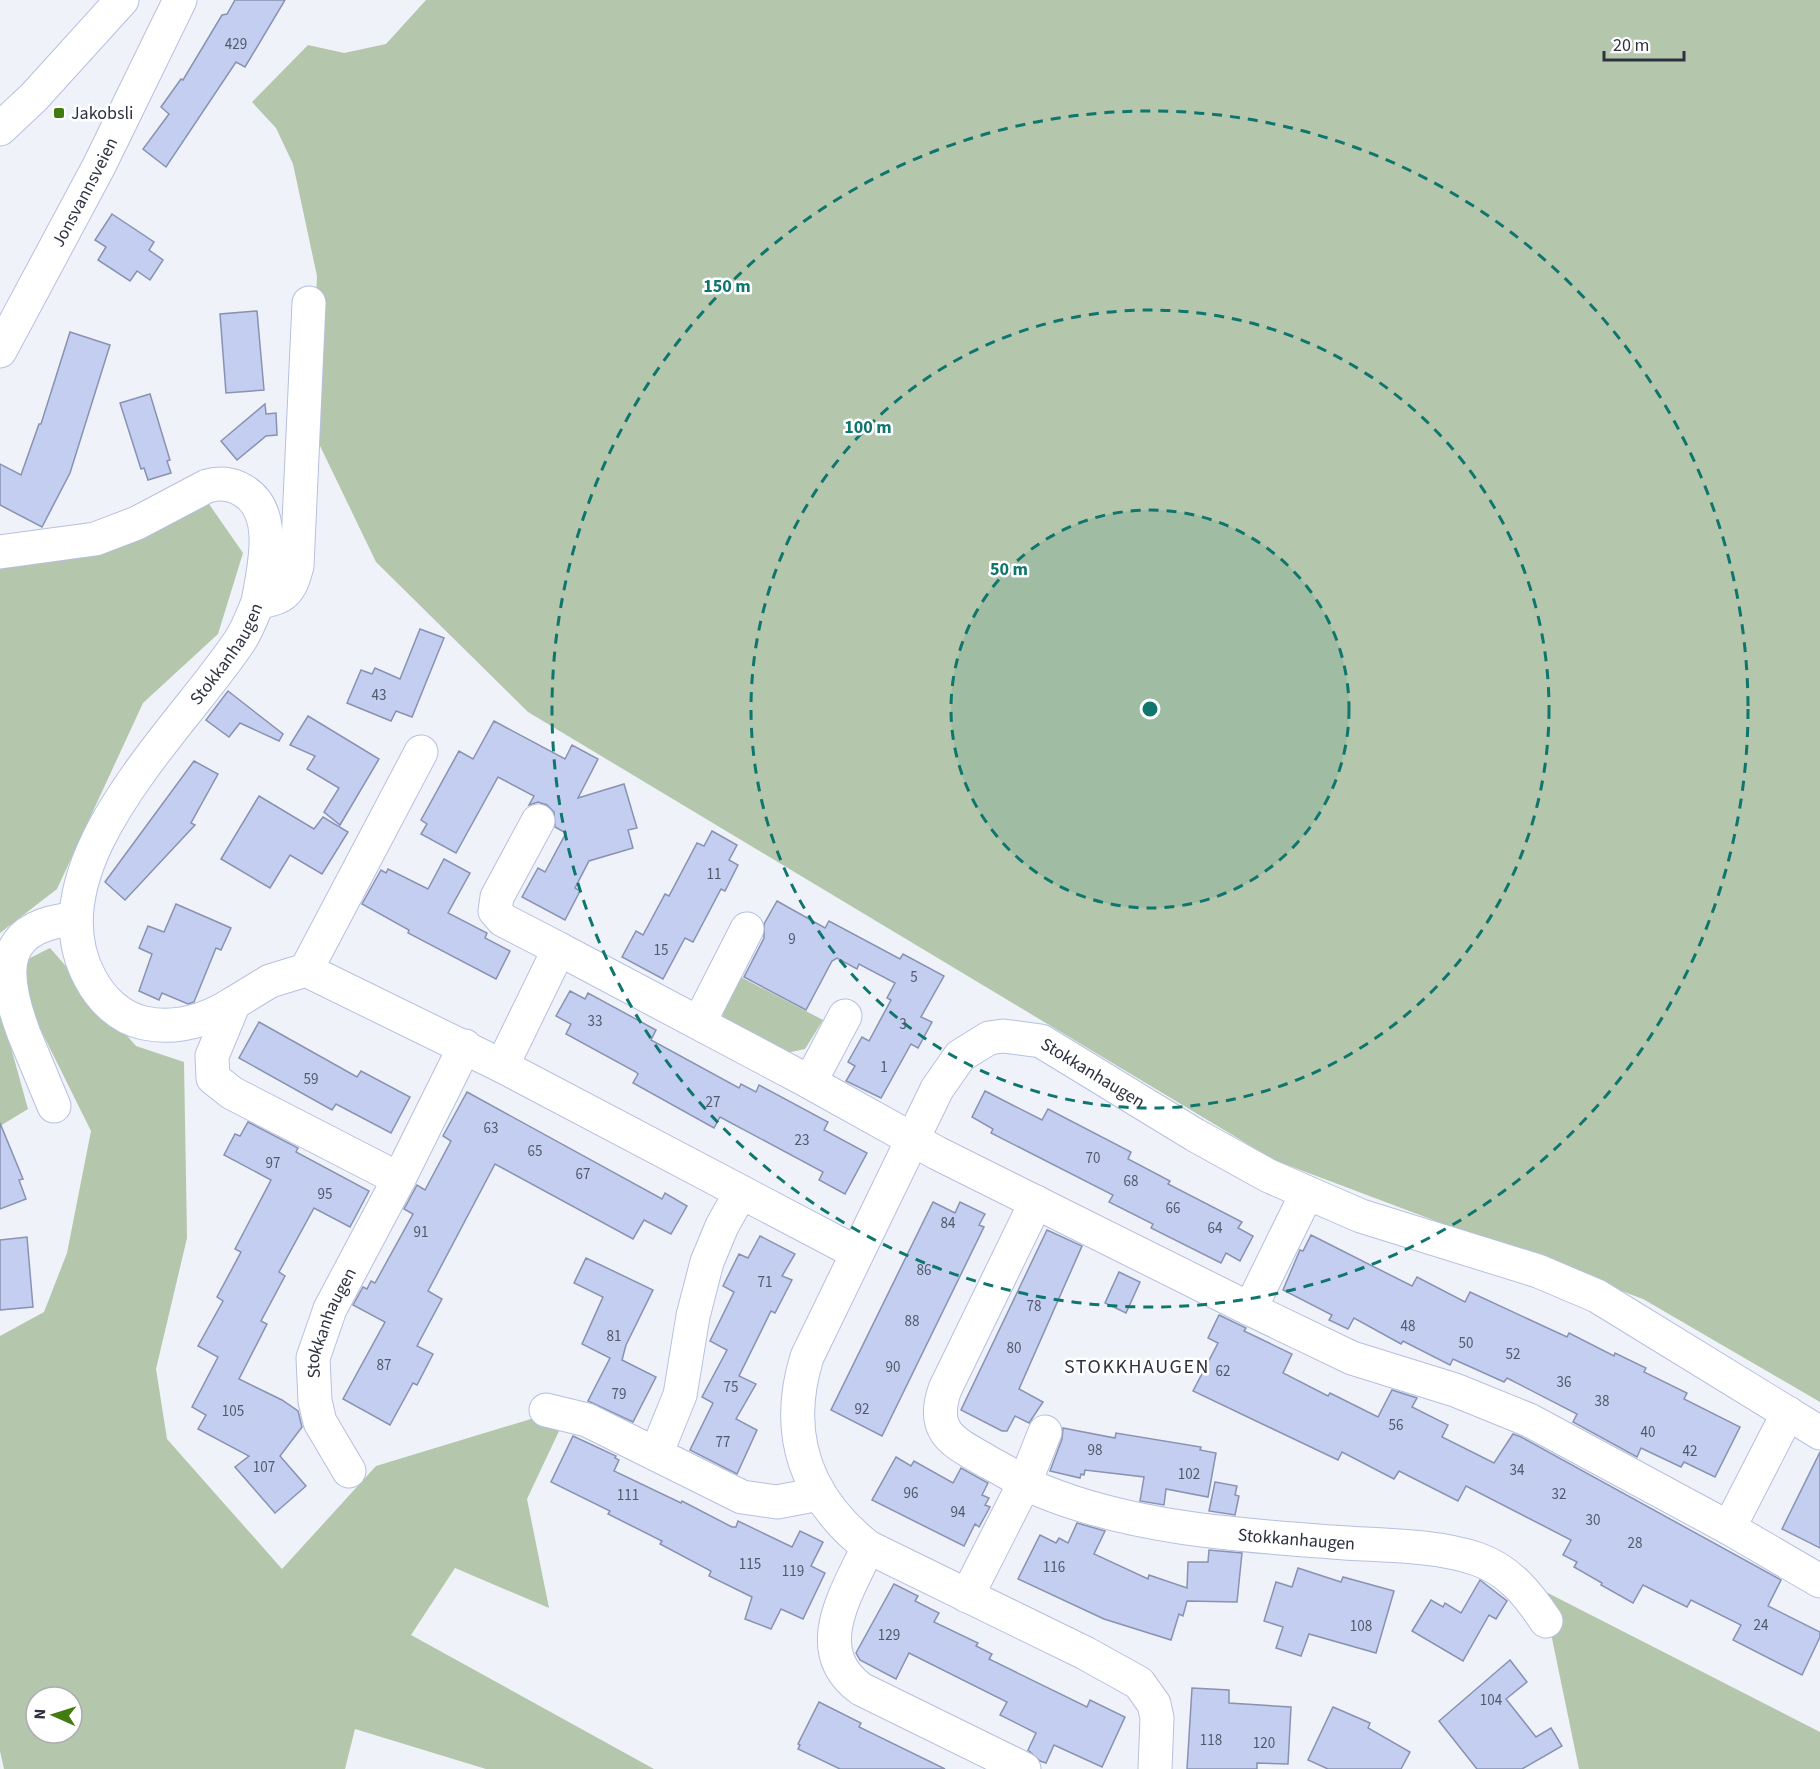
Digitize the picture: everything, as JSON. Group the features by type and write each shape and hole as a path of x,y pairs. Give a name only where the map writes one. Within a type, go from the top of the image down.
{"street":[{"path":"0,129 33,98 122,0"},
{"name":"Jonsvannsveien","path":"0,351 99,166 180,0"},
{"name":"Stokkanhaugen","path":"306,970 270,981 215,1015 186,1024 150,1025 124,1016 101,996 82,962 76,944 75,919 86,870 110,818 242,638 258,602 276,600 286,593 297,566 309,303"},
{"path":"0,552 95,539 137,523 207,486 218,483 233,485 257,501 264,514 265,554 258,602"},
{"path":"421,752 306,970 465,1046 857,1253"},
{"path":"538,821 497,897 495,911 503,920 810,1082 912,1140 1250,1309 1352,1358 1455,1390 1529,1420 1730,1528 1820,1581"},
{"path":"54,1106 9,999 4,965 7,951 26,930 40,923 75,919"},
{"path":"699,1023 747,929"},
{"path":"502,1066 559,950"},
{"path":"234,1003 212,1056 213,1078 219,1085 399,1179"},
{"path":"810,1082 845,1016"},
{"name":"Stokkanhaugen","path":"1155,1769 1157,1718 1154,1704 1139,1683 1085,1653 868,1546 843,1526 819,1494 799,1441 796,1413 799,1382 807,1358 937,1089 960,1056 989,1038 1022,1037 1041,1041 1232,1157 1306,1193 1361,1216 1538,1270 1568,1282 1622,1309 1820,1433"},
{"name":"Stokkanhaugen","path":"349,1471 320,1422 315,1401 313,1358 330,1309 399,1179 465,1046"},
{"path":"656,1454 680,1395 693,1316 707,1262 722,1226 741,1192"},
{"path":"1250,1309 1306,1193"},
{"name":"Stokkanhaugen","path":"1036,1202 945,1389 939,1410 940,1419 949,1437 1041,1490 1100,1510 1209,1531 1464,1555 1490,1564 1516,1582 1546,1622"},
{"path":"546,1410 586,1420 742,1497 777,1502 819,1494"},
{"path":"1730,1528 1788,1413"},
{"path":"967,1596 1025,1482 1044,1432"},
{"path":"868,1546 836,1621 837,1665 844,1675 861,1689 1024,1769"}],"green space":[{"path":"426,0 1820,0 1820,1402 1643,1299 1274,1160 528,712 376,562 309,423 317,276 293,164 276,128 252,102 308,45 344,53 386,44"},
{"path":"209,504 243,553 218,634 143,703 57,889 0,933 0,564 98,550"},
{"path":"50,948 136,1046 184,1062 187,1238 156,1369 167,1439 282,1569 376,1466 544,1415 560,1429 527,1499 549,1608 455,1568 411,1635 654,1769 486,1769 355,1729 345,1769 4,1769 0,1751 0,1336 44,1312 67,1253 91,1131 17,982 30,958"},
{"path":"737,975 823,1020 805,1049 786,1053 726,1022 719,1007"},
{"path":"0,1008 28,1109 0,1126"},
{"path":"1542,1590 1820,1732 1820,1769 1579,1769"}],"building":[{"path":"235,0 285,0 245,67 236,62 166,167 143,149 169,114 161,107 181,79 183,80 222,15 227,14"},
{"path":"112,214 154,242 149,250 163,260 150,280 137,271 130,281 98,260 106,247 95,240"},
{"path":"257,311 264,390 226,393 220,314"},
{"path":"70,332 110,345 70,473 42,527 0,505 0,464 21,475 39,424 41,424"},
{"path":"150,394 170,460 167,461 171,473 148,480 144,468 141,469 120,403"},
{"path":"265,404 266,414 276,413 277,435 266,436 237,460 221,441"},
{"path":"420,629 444,638 412,717 396,711 391,721 347,703 361,670 372,674 375,668 400,679"},
{"path":"228,691 283,734 279,741 240,723 229,737 206,720"},
{"path":"308,716 379,759 340,825 324,812 339,788 307,769 315,756 290,745"},
{"path":"494,721 565,759 572,745 598,759 578,798 624,784 637,828 628,830 633,848 589,861 575,888 580,891 565,920 522,897 538,868 545,872 566,833 555,827 554,812 547,805 538,802 529,805 534,796 498,777 456,853 421,834 427,824 421,820 459,751 473,759"},
{"path":"194,761 218,774 191,823 195,825 125,900 105,882"},
{"path":"259,796 314,829 323,817 348,832 322,874 290,855 270,888 221,859"},
{"path":"712,831 737,845 729,860 738,865 725,891 721,889 693,942 685,938 663,979 622,957 636,931 643,935 665,894 669,896 697,843 704,846"},
{"path":"444,859 470,873 448,913 487,933 485,938 510,951 496,979 408,933 409,930 362,904 381,870 386,873 388,869 428,889"},
{"path":"777,901 825,928 829,921 900,959 903,954 944,976 921,1017 932,1022 918,1048 911,1044 881,1098 846,1081 855,1066 848,1062 862,1037 869,1041 891,1000 887,998 895,983 859,964 857,969 837,958 832,961 806,1010 744,977 764,938 764,924"},
{"path":"176,904 231,928 221,950 216,948 194,1002 188,1004 162,993 159,1000 139,991 152,954 139,948 148,926 164,932"},
{"path":"570,991 585,999 588,993 656,1030 651,1040 739,1088 741,1084 756,1092 759,1085 828,1122 824,1130 867,1153 845,1194 819,1180 823,1172 720,1117 714,1128 633,1083 638,1074 636,1072 566,1034 571,1024 556,1016"},
{"path":"259,1022 357,1077 361,1071 410,1097 391,1133 336,1104 332,1110 239,1058"},
{"path":"985,1091 1042,1120 1048,1109 1131,1152 1128,1159 1170,1181 1168,1184 1242,1222 1238,1228 1253,1236 1240,1261 1226,1253 1221,1263 1151,1228 1153,1224 1109,1202 1113,1195 991,1133 993,1129 972,1117"},
{"path":"467,1092 662,1199 665,1193 687,1206 671,1234 644,1220 633,1239 495,1164 428,1291 442,1299 417,1346 433,1354 417,1385 413,1383 390,1425 343,1399 385,1322 353,1305 363,1287 367,1289 371,1281 375,1283 413,1214 404,1209 417,1185 425,1190 451,1141 443,1136"},
{"path":"248,1122 298,1148 296,1152 369,1191 350,1227 314,1208 279,1272 285,1276 261,1321 267,1324 239,1379 282,1400 298,1411 302,1427 280,1456 306,1486 275,1513 235,1467 249,1456 198,1429 206,1415 192,1407 218,1357 198,1346 223,1301 217,1297 241,1252 235,1249 271,1180 224,1155 235,1134 240,1136"},
{"path":"0,1123 23,1179 19,1180 26,1199 0,1209"},
{"path":"933,1202 955,1213 960,1202 985,1214 979,1225 984,1227 882,1436 831,1410"},
{"path":"1047,1230 1082,1246 1019,1389 1043,1402 1029,1423 1015,1416 1007,1431 1002,1431 961,1410"},
{"path":"1311,1235 1412,1286 1417,1277 1465,1302 1470,1292 1567,1337 1569,1333 1614,1356 1615,1353 1646,1368 1644,1372 1687,1393 1684,1399 1740,1427 1715,1477 1684,1462 1681,1467 1641,1448 1637,1457 1573,1422 1577,1414 1507,1378 1504,1382 1453,1359 1450,1365 1403,1341 1401,1344 1354,1318 1348,1329 1329,1320 1332,1315 1283,1290 1300,1250 1303,1251"},
{"path":"760,1236 795,1254 782,1276 792,1280 775,1313 771,1311 739,1376 756,1384 736,1419 757,1430 737,1474 690,1450 713,1403 702,1397 727,1350 710,1341 734,1292 723,1286 739,1254 748,1258"},
{"path":"27,1237 33,1307 0,1310 0,1240"},
{"path":"586,1258 653,1290 626,1345 622,1360 656,1377 633,1422 588,1401 610,1358 582,1344 603,1297 574,1283"},
{"path":"1119,1272 1140,1282 1126,1313 1105,1303"},
{"path":"1219,1315 1246,1328 1244,1331 1292,1354 1283,1373 1328,1396 1330,1393 1378,1417 1392,1390 1417,1398 1412,1407 1448,1425 1442,1437 1494,1463 1513,1434 1521,1437 1781,1580 1768,1606 1820,1632 1820,1637 1802,1675 1733,1640 1741,1625 1691,1600 1687,1607 1643,1585 1633,1603 1601,1585 1602,1583 1574,1567 1577,1562 1563,1555 1571,1540 1466,1486 1458,1501 1399,1471 1394,1479 1342,1452 1338,1460 1193,1391 1218,1343 1208,1338"},
{"path":"1063,1428 1115,1438 1116,1433 1201,1447 1200,1450 1216,1453 1208,1497 1166,1489 1164,1505 1140,1501 1144,1477 1085,1470 1084,1475 1081,1474 1080,1478 1050,1471 1062,1439"},
{"path":"573,1436 616,1456 615,1458 619,1460 614,1471 681,1503 682,1501 732,1527 736,1527 738,1521 792,1547 800,1531 823,1542 811,1566 825,1573 803,1619 781,1609 771,1629 745,1619 752,1597 709,1576 711,1571 660,1544 662,1541 608,1514 610,1511 551,1482"},
{"path":"1820,1452 1820,1548 1782,1529"},
{"path":"896,1457 911,1466 914,1461 953,1483 961,1468 988,1483 982,1495 989,1498 985,1505 990,1507 979,1527 975,1524 964,1546 872,1500"},
{"path":"1215,1482 1237,1486 1235,1495 1239,1496 1235,1515 1209,1511"},
{"path":"1077,1523 1105,1531 1094,1554 1148,1579 1149,1575 1187,1588 1188,1562 1208,1562 1209,1550 1242,1553 1237,1602 1187,1601 1183,1616 1179,1614 1171,1640 1104,1619 1018,1579 1040,1535 1056,1543 1059,1538 1068,1543"},
{"path":"1298,1568 1341,1582 1343,1577 1394,1591 1376,1653 1309,1634 1301,1656 1276,1648 1283,1627 1264,1621 1276,1582 1292,1587"},
{"path":"1480,1580 1507,1601 1496,1619 1489,1615 1463,1661 1412,1631 1431,1600 1443,1607 1445,1603 1461,1613"},
{"path":"894,1584 918,1596 915,1601 939,1613 934,1622 978,1643 976,1646 992,1654 989,1659 1087,1707 1090,1700 1125,1717 1102,1767 1054,1745 1046,1763 1040,1761 1028,1750 1036,1733 1000,1715 1007,1702 909,1653 896,1679 860,1660 856,1653"},
{"path":"1510,1660 1527,1682 1506,1699 1536,1737 1551,1728 1562,1746 1522,1769 1477,1769 1439,1721"},
{"path":"1192,1688 1229,1690 1229,1703 1291,1707 1288,1764 1257,1763 1257,1769 1187,1769"},
{"path":"819,1702 861,1723 859,1727 945,1769 840,1769 798,1749 800,1745 798,1744"},
{"path":"1333,1707 1370,1723 1368,1728 1410,1752 1401,1769 1328,1769 1308,1760"}],"place":[{"name":"Jakobsli","path":"59,113"}],"district":[{"name":"STOKKHAUGEN","path":"1137,1366"}]}
